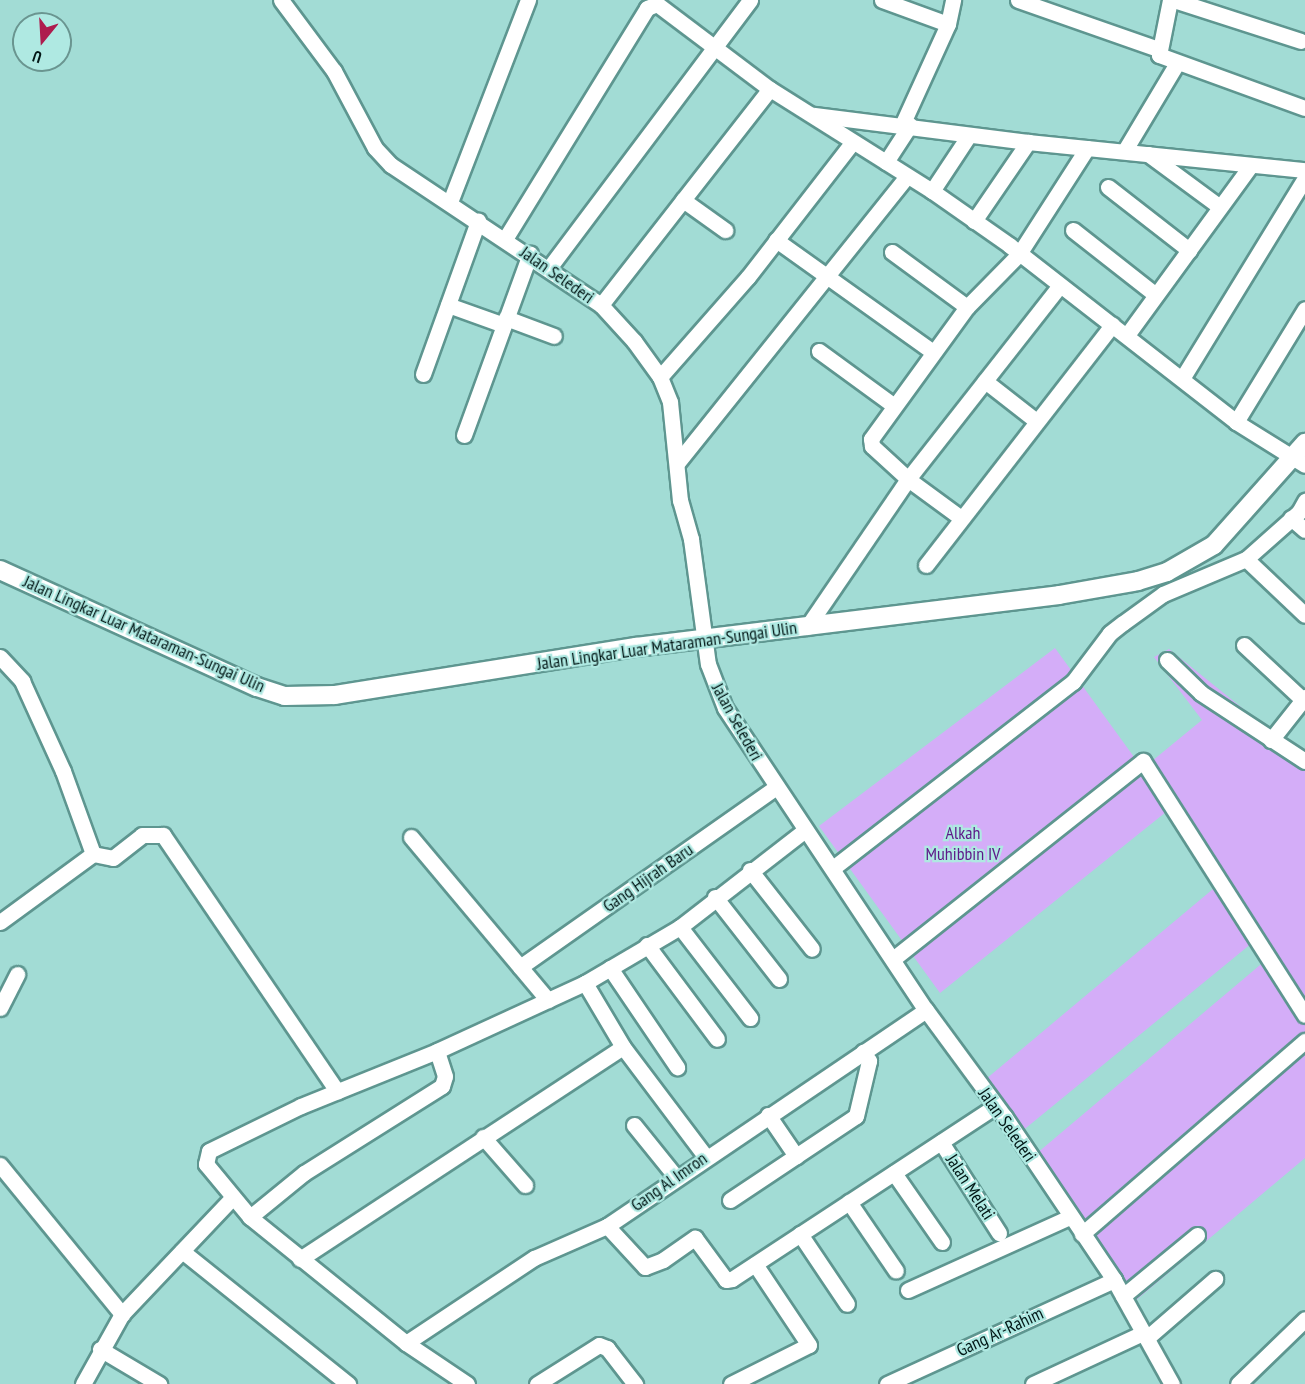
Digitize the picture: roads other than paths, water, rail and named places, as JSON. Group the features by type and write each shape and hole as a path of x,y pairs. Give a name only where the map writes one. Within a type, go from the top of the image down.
{"main road":[{"name":"Jalan Lingkar Luar Mataraman-Sungai Ulin","path":"0,570 178,653 285,696 335,695 893,613 1059,595 1167,572 1214,545 1299,461 1305,443"}],"street":[{"name":"Jalan Selederi","path":"281,0 334,70 375,148 391,165 530,254 601,305 634,340 660,377 670,402 678,462 680,500 692,539 705,639 715,688 776,788 833,868 926,1010 994,1107 1004,1116 1114,1280 1172,1384"},
{"path":"450,202 528,0"},
{"path":"549,268 718,48 750,0"},
{"path":"882,0 948,24"},
{"path":"886,162 906,125 948,24 953,0"},
{"path":"1018,0 1158,49"},
{"path":"1170,0 1158,49 1159,55 1305,108"},
{"path":"1174,0 1301,41"},
{"path":"505,239 650,5 663,7 770,89 814,115 852,143 932,191 1183,377 1236,422 1299,461"},
{"path":"1125,150 1177,63"},
{"path":"601,305 770,89"},
{"path":"814,115 1028,142 1305,170"},
{"path":"932,191 969,135"},
{"path":"974,221 1028,142"},
{"path":"660,377 687,351 852,143"},
{"path":"961,518 908,479 872,446 871,439 893,405 967,307 1019,254 1087,148"},
{"path":"1148,154 1220,207"},
{"path":"1127,335 1251,165"},
{"path":"678,462 908,176"},
{"path":"1183,377 1305,178"},
{"path":"1108,187 1189,250"},
{"path":"683,200 725,230"},
{"path":"423,374 478,221"},
{"path":"1073,230 1156,295"},
{"path":"776,240 933,352"},
{"path":"892,252 967,307"},
{"path":"464,435 530,254"},
{"path":"807,627 908,479 1060,285"},
{"path":"448,305 554,336"},
{"path":"1236,422 1305,309"},
{"path":"926,565 1035,420 1112,325"},
{"path":"819,351 893,405"},
{"path":"985,381 1035,420"},
{"path":"833,868 1073,682 1110,633 1163,594 1246,559 1292,518 1305,501"},
{"path":"1292,518 1305,530"},
{"path":"1246,559 1305,615"},
{"path":"1244,645 1304,699 1271,740"},
{"path":"0,657 22,681 63,771 93,854"},
{"path":"1167,660 1201,693 1305,761"},
{"path":"893,959 1143,762 1305,1015"},
{"name":"Gang Hijrah Baru","path":"520,967 776,788"},
{"path":"467,1384 406,1343 249,1217 231,1199 206,1164 213,1147 337,1091 437,1051 585,983 680,927 715,897 805,830"},
{"path":"0,922 93,854 112,858 142,835 163,835 337,1091"},
{"path":"411,837 548,1000"},
{"path":"750,870 812,949"},
{"path":"715,897 778,979"},
{"path":"680,927 750,1018"},
{"path":"647,945 717,1039"},
{"path":"610,968 677,1067"},
{"path":"0,1008 17,974"},
{"path":"585,983 623,1047 705,1156"},
{"name":"Gang Al Imron","path":"406,1343 534,1258 607,1226 705,1156 926,1010"},
{"path":"1082,1234 1305,1041"},
{"path":"300,1259 623,1047"},
{"path":"249,1217 304,1173 442,1086 446,1076 437,1051"},
{"path":"730,1200 856,1116 869,1061 863,1052"},
{"path":"607,1226 645,1267 663,1260 694,1238 726,1280 755,1264 994,1107"},
{"path":"768,1115 796,1156"},
{"path":"634,1125 676,1177"},
{"path":"483,1137 525,1185"},
{"name":"Jalan Melati","path":"941,1142 999,1233"},
{"path":"2,1172 122,1314"},
{"path":"894,1173 942,1242"},
{"path":"83,1384 100,1349 122,1314 231,1199"},
{"path":"849,1202 896,1271"},
{"path":"908,1290 1070,1217"},
{"path":"800,1234 847,1304"},
{"path":"1124,1296 1197,1235"},
{"path":"182,1251 348,1384"},
{"path":"731,1384 809,1345 755,1264"},
{"path":"1033,1384 1145,1335 1215,1279"},
{"name":"Gang Ar-Rahim","path":"887,1384 1114,1280"},
{"path":"1238,1384 1305,1319"},
{"path":"537,1384 599,1345 607,1348 635,1384"},
{"path":"100,1349 159,1384"}],"park label":[{"name":"Alkah Muhibbin IV","path":"963,844"}]}
